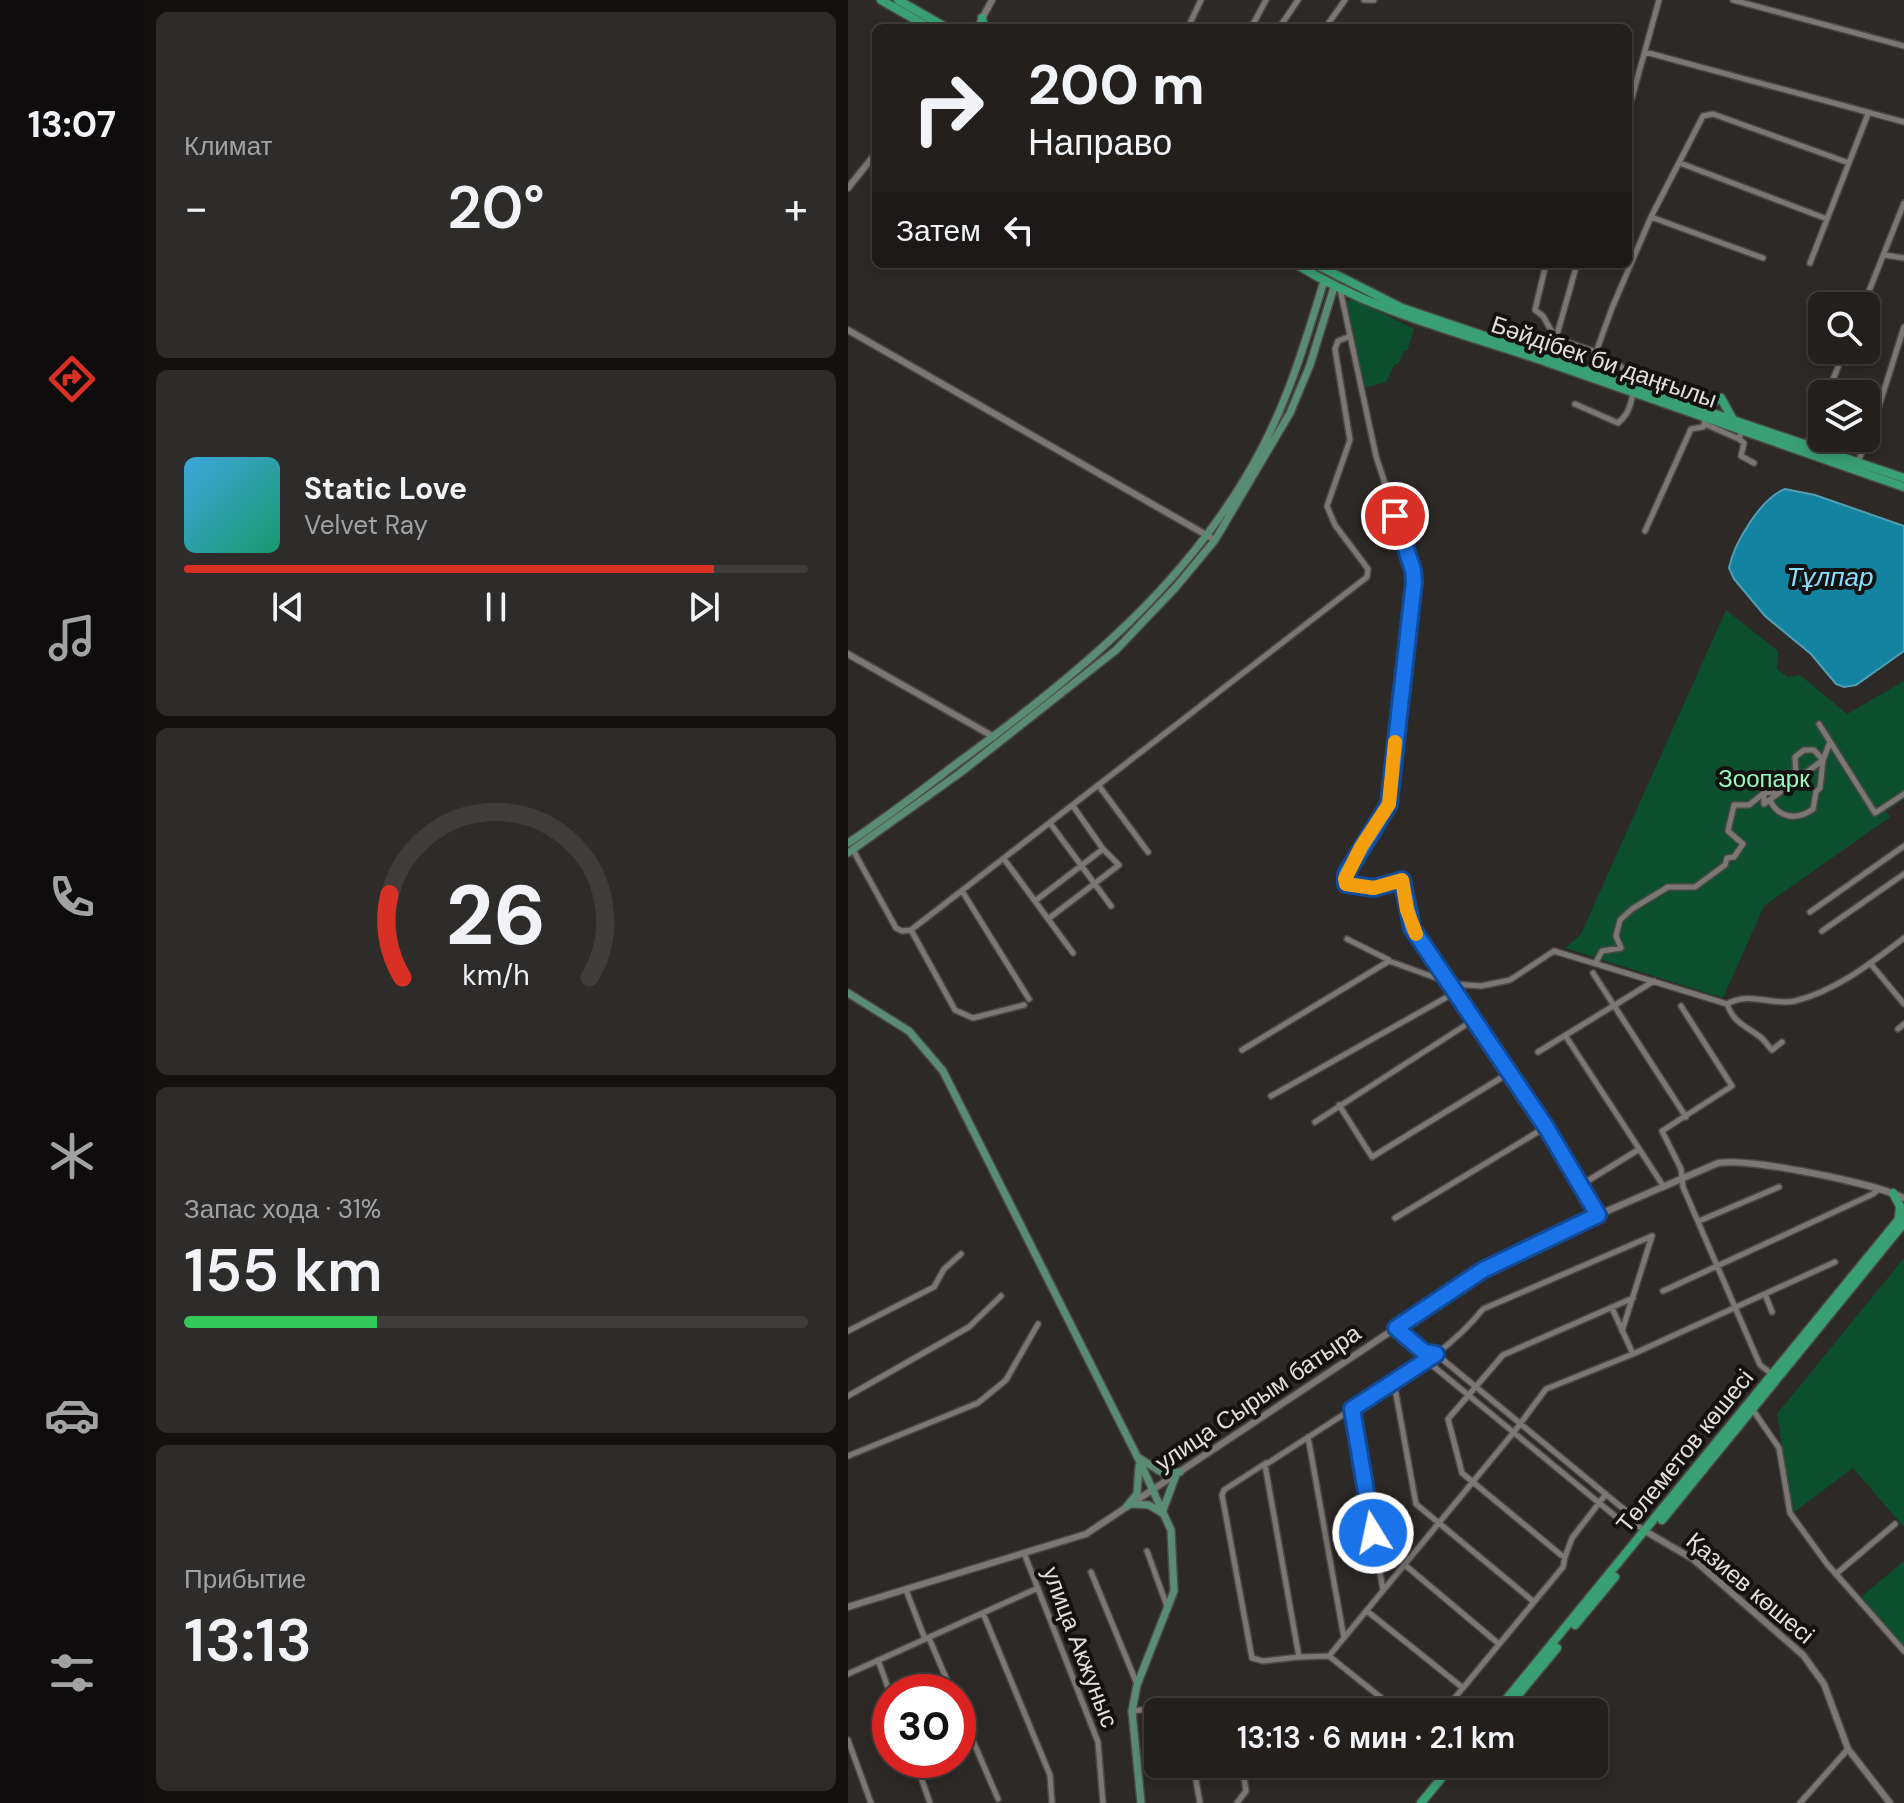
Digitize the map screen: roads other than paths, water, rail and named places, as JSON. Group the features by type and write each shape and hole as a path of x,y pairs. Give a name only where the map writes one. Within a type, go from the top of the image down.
{"main road":[{"path":"881,0 923,24"},
{"path":"898,0 940,24"},
{"name":"Бәйдібек би даңғылы","path":"1303,268 1337,288 1399,315 1633,388"},
{"name":"Бәйдібек би даңғылы","path":"1323,268 1402,308 1633,388 1742,431 1858,462 1904,478"},
{"path":"1211,538 1263,446 1302,354 1324,281"},
{"path":"850,849 997,739 1095,657 1211,538 1290,413 1337,288"},
{"path":"1705,417 1721,398 1732,418"},
{"name":"Бәйдібек би даңғылы","path":"1705,417 1732,418 1742,431"},
{"name":"Бәйдібек би даңғылы","path":"1806,448 1904,487"},
{"path":"848,993 909,1031 943,1071 1138,1458 1171,1530 1174,1591 1137,1685 1132,1711 1141,1803"},
{"path":"1893,1193 1904,1195"},
{"path":"1893,1193 1902,1219"},
{"name":"Төлеметов көшесі","path":"1700,1469 1772,1375 1902,1219"},
{"name":"Төлеметов көшесі","path":"1508,1698 1753,1409 1902,1219"},
{"path":"1138,1458 1156,1470 1178,1474 1164,1513"},
{"path":"1138,1458 1139,1487 1129,1505 1149,1505 1164,1513"},
{"name":"Төлеметов көшесі","path":"1515,1698 1647,1533"},
{"path":"1421,1803 1442,1778"},
{"path":"1428,1803 1449,1778"}],"street":[{"path":"983,23 992,0"},
{"path":"1191,21 1201,0"},
{"path":"1253,24 1266,0"},
{"path":"1282,24 1298,0"},
{"path":"1328,24 1345,0"},
{"path":"1364,0 1374,0"},
{"path":"1632,98 1659,0"},
{"path":"1733,0 1904,46"},
{"path":"1645,52 1904,122"},
{"path":"1632,261 1651,217 1703,116 1708,113 1849,163"},
{"path":"1810,263 1868,114"},
{"path":"848,188 872,158"},
{"path":"1680,163 1827,219"},
{"path":"1869,292 1904,203"},
{"path":"1651,217 1763,258"},
{"path":"1885,255 1904,258"},
{"path":"1545,268 1535,310 1543,316 1556,339 1596,352 1623,366 1633,388 1627,416 1618,423 1575,404"},
{"path":"1556,339 1576,268"},
{"path":"1596,352 1629,268"},
{"path":"1337,288 1376,456 1413,570 1414,582 1389,804 1361,847 1345,879 1346,884 1364,888 1402,880 1412,928 1453,984 1546,1127 1598,1215"},
{"path":"1858,462 1904,327"},
{"path":"848,330 1211,538"},
{"path":"850,849 896,928 911,930 1367,577 1368,569 1335,525 1327,506 1350,440 1335,349 1338,341 1348,337"},
{"path":"1645,531 1691,429 1705,417"},
{"path":"1742,431 1744,443 1741,456 1754,463"},
{"path":"1806,448 1808,443"},
{"path":"848,654 997,739"},
{"path":"1819,724 1875,813 1904,794"},
{"path":"1770,800 1775,811 1783,815 1805,815 1813,809 1830,742"},
{"path":"1596,962 1602,951 1621,948 1616,936 1620,920 1632,909 1668,887 1695,887 1725,865 1727,858 1734,857 1743,844 1728,831 1734,805 1749,805 1764,793 1776,791 1779,781 1796,777 1795,757 1804,750 1814,750 1823,760"},
{"path":"1764,793 1764,804 1823,760"},
{"path":"1099,786 1148,852"},
{"path":"1048,919 1119,865 1103,849 1073,806"},
{"path":"1050,823 1111,906"},
{"path":"1810,912 1904,846"},
{"path":"1035,901 1103,849"},
{"path":"1004,859 1073,953"},
{"path":"1822,931 1904,874"},
{"path":"911,930 955,1010 973,1018 1027,1002 962,891"},
{"path":"1347,939 1389,961 1453,984 1481,986 1510,980 1554,951 1727,1004 1747,998 1791,1002 1820,993 1904,938"},
{"path":"1242,1050 1389,961"},
{"path":"1870,963 1904,1004"},
{"path":"1593,973 1686,1117"},
{"path":"1538,1052 1655,981"},
{"path":"1271,1096 1456,992"},
{"path":"1727,1004 1739,1025 1761,1037 1772,1050 1782,1042"},
{"path":"1681,1006 1732,1086 1662,1131 1681,1169 1683,1187 1760,1365 1772,1375"},
{"path":"1315,1122 1475,1019"},
{"path":"1898,1029 1904,1024"},
{"path":"1565,1035 1664,1187"},
{"path":"1339,1105 1372,1157 1509,1073"},
{"path":"1395,1218 1546,1127"},
{"path":"1581,1185 1638,1149"},
{"name":"улица Сырым батыра","path":"848,1607 1086,1534 1483,1270 1598,1215 1718,1163 1738,1162 1893,1193"},
{"path":"1699,1221 1779,1187"},
{"path":"1663,1291 1873,1194 1879,1188"},
{"path":"1382,1698 1329,1656 1263,1661 1252,1658 1222,1495 1224,1490 1427,1361 1464,1332 1483,1309 1652,1236 1622,1331"},
{"path":"848,1331 934,1287 944,1269 961,1254"},
{"path":"1329,1656 1546,1389 1633,1354 1835,1262"},
{"path":"1765,1294 1772,1312"},
{"path":"848,1396 969,1327 1001,1296"},
{"path":"1565,1557 1471,1483 1461,1471 1448,1419 1503,1355 1633,1298"},
{"path":"1612,1308 1633,1354"},
{"path":"848,1456 946,1419 978,1403 1006,1380 1038,1324"},
{"path":"1396,1328 1424,1352 1427,1361 1599,1502 1625,1523 1632,1522 1647,1533"},
{"path":"1424,1352 1436,1354 1521,1423 1631,1515 1632,1522"},
{"path":"1394,1383 1415,1503 1534,1602"},
{"path":"1352,1409 1383,1591"},
{"path":"1753,1409 1779,1448 1790,1513 1836,1574 1904,1651"},
{"path":"1308,1437 1344,1639"},
{"path":"1266,1463 1299,1657"},
{"path":"1455,1698 1563,1567 1572,1538 1606,1494"},
{"path":"1836,1574 1895,1524"},
{"name":"Қазиев көшесі","path":"1647,1533 1693,1559 1803,1655 1824,1684 1848,1749 1890,1803"},
{"path":"1147,1551 1168,1610"},
{"name":"улица Акжуныс","path":"1024,1553 1098,1742 1103,1803"},
{"path":"1405,1565 1499,1644"},
{"path":"1091,1572 1137,1685"},
{"path":"848,1674 1038,1588"},
{"path":"906,1590 944,1674"},
{"path":"1367,1611 1463,1688"},
{"path":"983,1613 1050,1775 1052,1803"},
{"path":"878,1660 883,1674"},
{"path":"1132,1711 1144,1709"},
{"path":"848,1740 871,1803"},
{"path":"976,1748 998,1799"},
{"path":"1800,1803 1848,1749"},
{"path":"921,1778 930,1803"},
{"path":"1196,1778 1200,1803"},
{"path":"1237,1803 1246,1791 1244,1778"}],"water":[{"name":"Тұлпар","path":"1785,489 1815,495 1904,526 1904,651 1856,685 1844,687 1836,684 1811,654 1765,616 1734,579 1729,568 1736,546 1750,522 1767,502"}],"park label":[{"name":"Зоопарк","path":"1764,779"}]}
